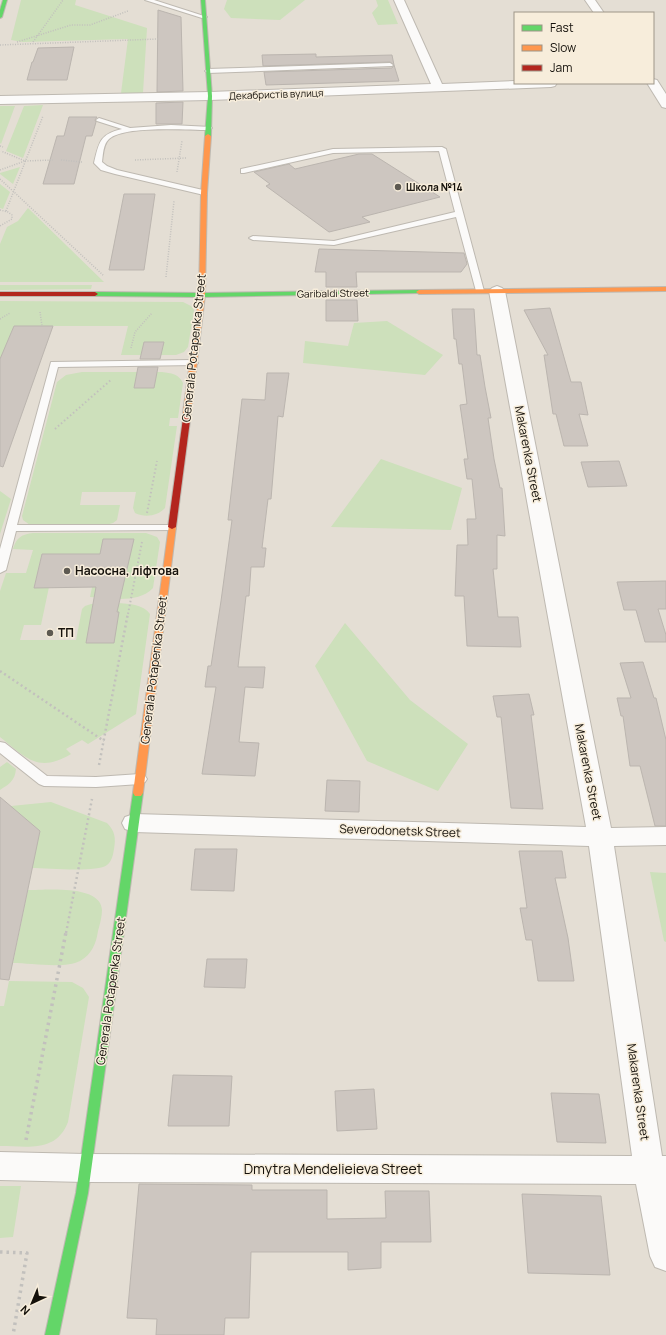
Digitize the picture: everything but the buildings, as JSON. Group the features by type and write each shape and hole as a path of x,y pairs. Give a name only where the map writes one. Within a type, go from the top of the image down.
{"street":[{"path":"0,17 5,0"},
{"name":"Generala Potapenka Street","path":"52,1335 82,1193 140,779 202,295 204,193 210,96 203,0"},
{"path":"399,0 438,87"},
{"path":"590,0 598,12"},
{"name":"Декабристів вулиця","path":"0,100 210,96 523,84"},
{"path":"654,84 666,104"},
{"name":"Garibaldi Street","path":"0,294 202,295 666,289"},
{"name":"Makarenka Street","path":"489,291 600,836 658,1170 666,1256"},
{"name":"Severodonetsk Street","path":"134,823 600,836 666,836"},
{"name":"Dmytra Mendelieieva Street","path":"0,1166 85,1168 658,1170"}],"lane":[{"path":"148,0 204,17"},
{"path":"208,71 390,65"},
{"path":"99,120 130,129"},
{"path":"204,193 115,172 104,168 98,163 103,141 108,135 130,129 209,128"},
{"path":"244,171 333,151 442,148 458,214 489,291"},
{"path":"253,238 334,243 458,214"},
{"path":"0,570 54,364 194,363"},
{"path":"12,528 171,528"},
{"path":"0,746 44,781 96,782 140,779"}],"path":[{"path":"32,43 63,0"},
{"path":"0,45 13,43 71,25 90,25 128,11"},
{"path":"13,43 158,39"},
{"path":"6,211 46,110"},
{"path":"32,448 131,364 128,355 135,332 163,301 165,294 175,186 184,128"},
{"path":"1,151 25,162"},
{"path":"0,170 25,162 53,160"},
{"path":"0,180 14,190 106,278"},
{"path":"0,210 6,211 12,215 9,222 1,226 0,229"},
{"path":"0,318 13,312"},
{"path":"40,312 42,326"},
{"path":"25,1146 157,460"},
{"path":"0,671 104,741"},
{"path":"0,1252 27,1253 13,1335"}],"green space":[{"path":"21,0 76,0 75,5 147,28 143,93 121,93 128,39 23,42 11,40"},
{"path":"227,0 305,0 280,20 231,18 224,9"},
{"path":"376,0 388,0 398,24 378,25 372,13 378,6"},
{"path":"43,105 23,158 6,151 24,106"},
{"path":"0,106 15,106 1,144 0,143"},
{"path":"20,167 13,184 0,174 0,173"},
{"path":"0,184 10,192 3,209 0,208"},
{"path":"28,208 104,282 0,282 0,244 7,227 18,221"},
{"path":"0,285 92,285 91,289 0,290"},
{"path":"0,301 183,302 191,306 194,310 188,347 184,352 176,355 121,355 128,326 14,326 0,361"},
{"path":"387,321 443,355 425,375 303,363 305,341 348,346 354,323"},
{"path":"82,372 162,372 174,374 183,383 178,418 170,418 169,426 177,426 165,508 159,513 147,516 139,515 135,513 133,508 136,492 82,492 80,505 120,505 117,520 106,525 30,525 23,520 22,516 57,382 66,375"},
{"path":"381,459 462,488 451,530 331,527"},
{"path":"0,491 11,499 0,534"},
{"path":"33,533 146,533 157,537 160,542 153,588 140,596 123,599 90,597 99,554 42,554 34,587 49,587 41,625 24,625 20,640 76,640 82,609 91,604 131,604 145,609 150,614 136,714 88,744 82,740 66,749 71,754 50,763 41,763 32,760 17,751 0,737 0,591 6,573 26,573 33,550 13,549 20,537"},
{"path":"345,623 410,700 468,744 438,791 367,761 315,666"},
{"path":"7,762 16,769 15,773 11,782 0,790 0,767"},
{"path":"51,802 107,823 110,826 115,841 112,858 107,865 93,869 32,868 11,806"},
{"path":"650,872 666,873 666,942 664,941"},
{"path":"59,889 83,892 92,896 99,902 102,910 101,920 96,940 88,955 80,961 66,965 13,963 28,890"},
{"path":"9,981 72,982 83,988 89,997 68,1122 63,1132 56,1139 40,1146 0,1146 0,1006 4,1006"},
{"path":"0,1186 21,1186 13,1237 0,1238"}],"traffic: fast":[{"path":"0,17 5,0"},
{"path":"203,0 210,96 208,136"},
{"path":"95,294 202,295 419,292"},
{"path":"52,1335 82,1193 138,793"}],"traffic: slow":[{"path":"187,413 202,295 204,193 208,136"},
{"path":"419,292 666,289"},
{"path":"138,793 172,527"}],"traffic: jam":[{"path":"0,294 95,294"},
{"path":"172,527 187,413"}],"place":[{"name":"Школа №14","path":"398,187"},
{"name":"Насосна, ліфтова","path":"67,571"},
{"name":"ТП","path":"50,633"}]}
